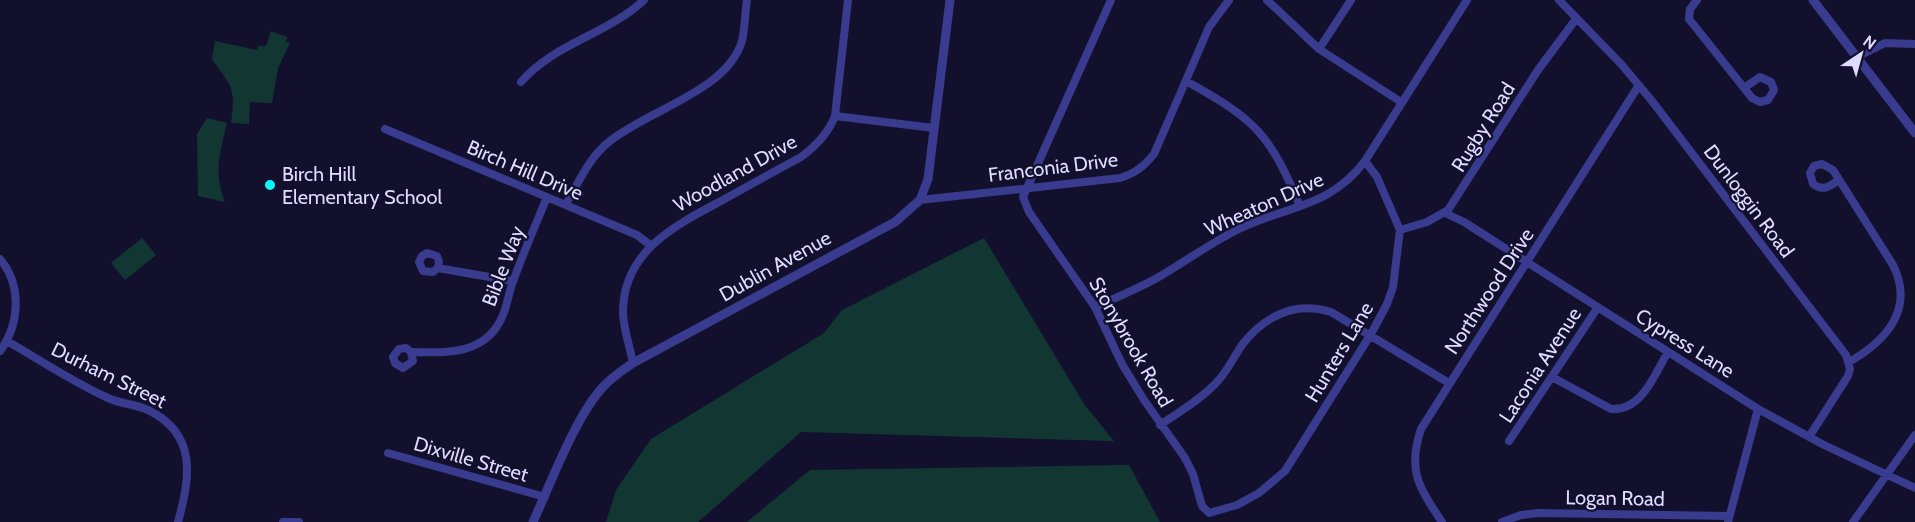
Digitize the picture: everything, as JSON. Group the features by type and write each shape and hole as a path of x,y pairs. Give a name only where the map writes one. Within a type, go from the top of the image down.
{"street":[{"path":"521,82 539,64 621,17 644,0"},
{"path":"566,204 593,157 610,141 643,118 715,81 726,71 742,41 747,0"},
{"name":"Woodland Drive","path":"633,363 624,322 625,292 636,264 650,245 680,223 801,157 824,136 835,116 848,0"},
{"path":"920,200 928,178 950,0"},
{"path":"1026,190 1111,0"},
{"name":"Franconia Drive","path":"920,200 1120,178 1144,166 1154,154 1209,27 1228,0"},
{"path":"1267,0 1319,49 1401,102"},
{"path":"1319,49 1351,0"},
{"name":"Wheaton Drive","path":"1095,307 1156,279 1241,228 1337,191 1353,177 1365,161 1467,0"},
{"name":"Dunloggin Road","path":"1558,0 1639,85 1849,362"},
{"path":"1697,0 1690,9 1689,19 1744,88"},
{"path":"1813,0 1915,133"},
{"name":"Rugby Road","path":"1445,213 1538,70 1576,19"},
{"path":"1857,57 1885,43 1915,44"},
{"path":"1186,81 1241,114 1265,137 1282,165 1300,206"},
{"name":"Northwood Drive","path":"1442,522 1420,488 1414,459 1422,429 1639,85"},
{"path":"835,116 934,128"},
{"name":"Birch Hill Drive","path":"385,129 637,235 650,245"},
{"path":"1365,161 1377,177 1400,230 1445,213"},
{"path":"1809,437 1848,376 1849,362 1870,349 1894,324 1901,311 1903,296 1897,271 1839,180"},
{"name":"Stonybrook Road","path":"1026,190 1023,196 1029,212 1095,307 1122,364 1160,425 1185,458 1193,474 1202,506 1209,513"},
{"name":"Bible Way","path":"411,352 458,352 481,341 503,316 513,281 547,197"},
{"name":"Dublin Avenue","path":"533,522 596,395 612,378 633,363 895,222 920,200"},
{"name":"Cypress Lane","path":"1445,213 1758,409 1809,437 1915,488"},
{"name":"Hunters Lane","path":"1209,513 1237,505 1260,494 1285,471 1371,334 1393,288 1400,230"},
{"path":"0,259 9,272 16,299 14,318 7,341 0,351"},
{"path":"438,268 513,281"},
{"name":"Laconia Avenue","path":"1509,441 1598,307"},
{"path":"1160,425 1204,395 1222,375 1252,333 1280,313 1305,308 1322,309 1371,334 1449,383"},
{"name":"Durham Street","path":"7,341 108,398 147,409 171,426 185,450 188,466 188,484 178,522"},
{"path":"1552,377 1611,409 1621,409 1635,404 1668,352"},
{"path":"1728,519 1758,409"},
{"path":"1853,522 1915,435"},
{"name":"Dixville Street","path":"388,453 544,497"},
{"name":"Logan Road","path":"1502,522 1521,515 1538,513 1728,519"},
{"path":"283,522 299,522"}],"green space":[{"path":"271,31 287,37 286,42 290,43 278,68 272,103 250,102 249,124 231,123 233,103 231,89 212,59 215,41 257,50 258,46 266,46"},
{"path":"207,118 227,123 220,153 219,172 219,182 225,202 198,196 197,134"},
{"path":"142,238 156,255 125,280 111,263"},
{"path":"984,238 1084,404 1114,441 801,432 698,522 606,522 616,490 651,439 824,333 842,310"},
{"path":"1129,465 1160,522 747,522 810,470"}],"place":[{"name":"Birch Hill Elementary School","path":"270,185"}]}
